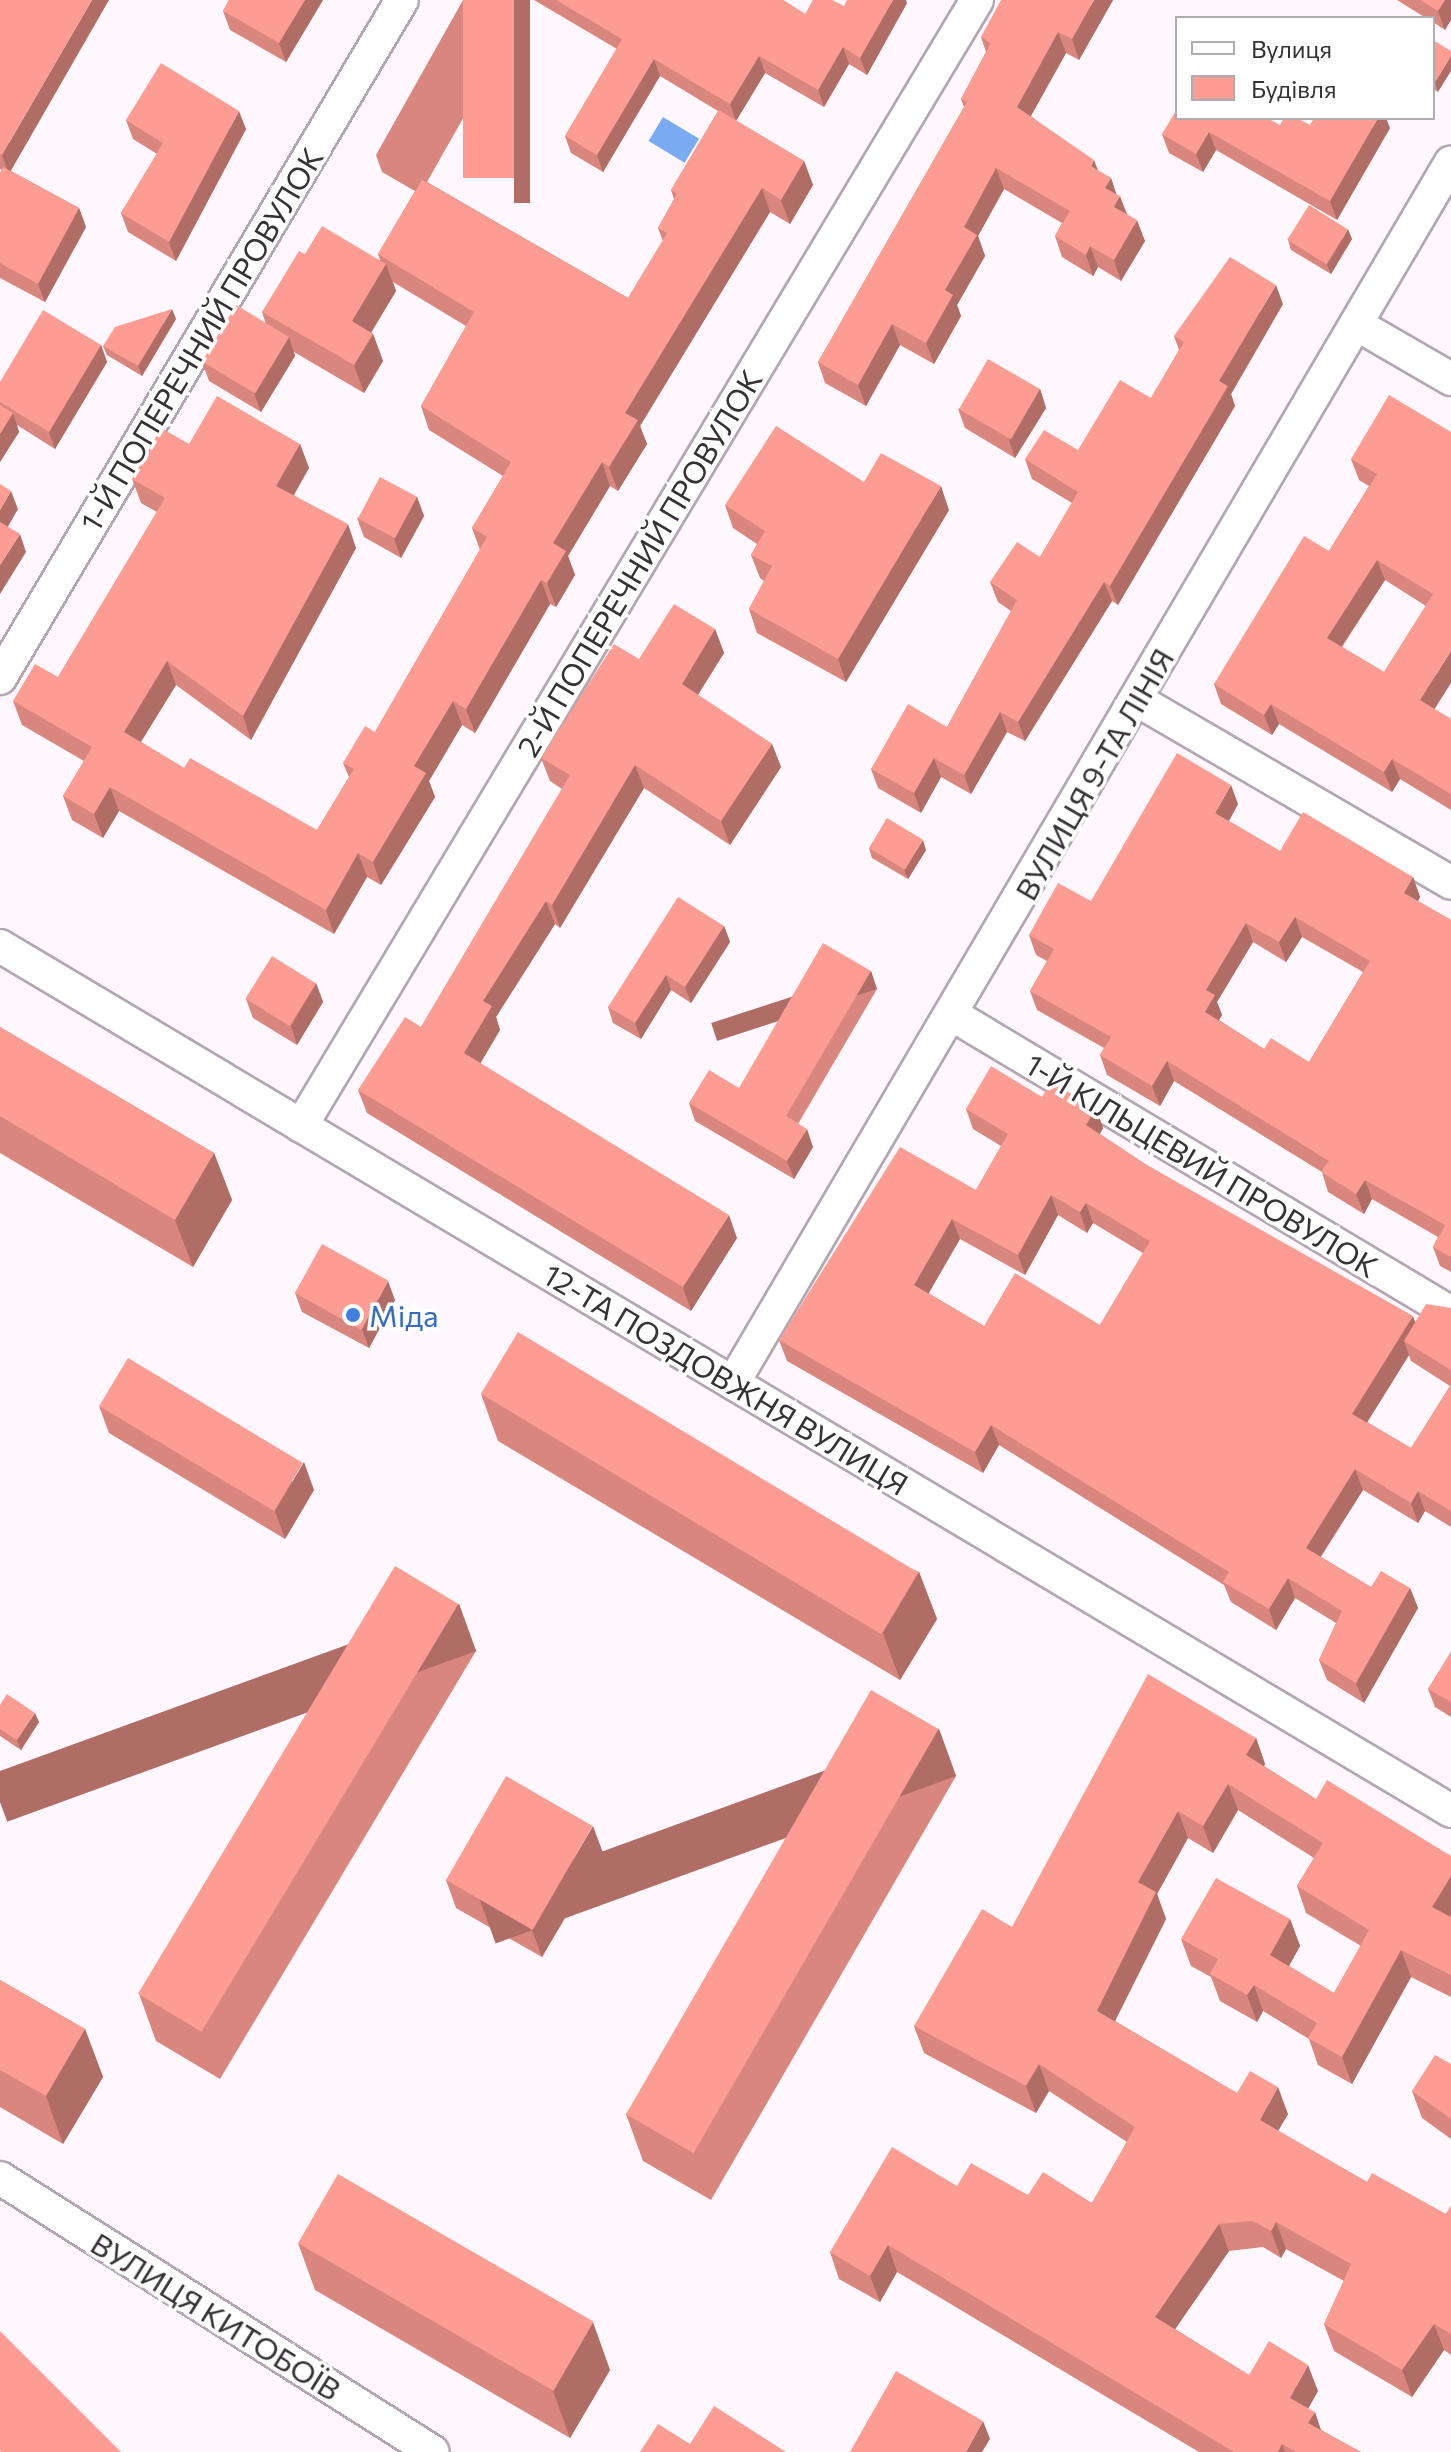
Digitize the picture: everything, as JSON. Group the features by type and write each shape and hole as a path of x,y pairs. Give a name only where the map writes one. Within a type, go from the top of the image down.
{"street":[{"name":"1-Й ПОПЕРЕЧНИЙ ПРОВУЛОК","path":"0,678 402,0"},
{"name":"2-Й ПОПЕРЕЧНИЙ ПРОВУЛОК","path":"301,1126 977,0"},
{"name":"ВУЛИЦЯ 9-ТА ЛІНІЯ","path":"733,1383 953,1015 1451,162"},
{"path":"1356,324 1451,379"},
{"path":"1137,700 1451,883"},
{"name":"12-ТА ПОЗДОВЖНЯ ВУЛИЦЯ","path":"0,946 1451,1811"},
{"name":"1-Й КІЛЬЦЕВИЙ ПРОВУЛОК","path":"953,1015 1451,1313"},
{"name":"ВУЛИЦЯ КИТОБОЇВ","path":"0,2178 433,2452"}],"water":[{"path":"663,117 699,139 685,163 649,141"}],"building":[{"path":"0,0 92,0 2,155 0,154"},
{"path":"229,0 305,0 279,43 223,11"},
{"path":"463,0 514,0 514,178 463,178"},
{"path":"556,0 783,0 805,14 813,0 832,0 844,6 847,0 893,0 860,58 843,47 818,90 759,56 730,104 654,59 597,155 565,136 622,39"},
{"path":"1001,0 1094,0 1072,39 1058,32 1017,107 1094,160 1091,166 1111,178 1105,188 1120,196 1114,207 1137,220 1114,260 1090,246 1086,255 1055,236 1070,211 996,168 964,227 977,235 945,290 953,295 926,343 892,324 858,385 818,362 967,102 961,99 991,43 981,37"},
{"path":"1420,0 1445,0 1438,11"},
{"path":"1435,41 1451,51 1435,82"},
{"path":"161,63 239,111 169,242 121,213 163,143 126,120"},
{"path":"719,110 804,161 781,200 762,188 625,413 638,420 609,467 602,462 553,543 566,551 547,583 541,580 466,709 453,701 414,766 426,773 373,862 358,853 326,910 110,787 94,814 63,796 92,747 13,701 35,664 58,677 165,498 132,479 161,428 189,444 217,396 300,444 276,486 348,524 243,716 167,661 124,732 184,768 190,758 317,830 354,769 343,763 365,726 375,732 487,537 472,528 511,462 421,406 474,312 378,254 422,180 628,298 667,233 658,228 677,194 671,190"},
{"path":"1175,112 1175,120 1271,120 1280,125 1283,120 1301,120 1310,125 1313,120 1377,120 1330,201 1209,132 1196,154 1162,134"},
{"path":"3,167 79,208 38,284 0,263 0,173"},
{"path":"1309,205 1348,229 1326,264 1287,240"},
{"path":"322,226 386,264 352,321 373,334 354,365 262,312 299,251 305,254"},
{"path":"1230,257 1276,285 1219,381 1228,386 1110,586 1104,582 1018,722 1000,712 964,775 934,758 914,793 871,769 908,704 947,727 1017,600 990,582 1017,542 1040,557 1078,492 1025,459 1044,430 1078,450 1120,380 1151,398 1184,342 1174,336"},
{"path":"236,305 289,337 255,394 202,362"},
{"path":"172,309 138,366 103,346 115,327"},
{"path":"43,310 101,345 49,432 0,402 0,382"},
{"path":"988,359 1040,389 1011,439 959,409"},
{"path":"1389,395 1451,432 1451,651 1420,700 1451,719 1451,794 1392,759 1384,772 1271,704 1264,715 1214,684 1304,536 1329,551 1377,474 1351,459","holes":["1377,560 1433,594 1384,672 1327,638"]},
{"path":"0,405 13,413 0,434"},
{"path":"776,426 864,482 881,453 941,486 838,659 749,609 772,566 751,555 765,531 725,505"},
{"path":"380,477 417,497 395,538 358,518"},
{"path":"0,484 11,491 0,510"},
{"path":"0,522 20,534 0,565"},
{"path":"674,604 715,629 682,684 772,744 721,821 635,765 552,905 546,901 483,1001 492,1006 464,1053 729,1215 683,1287 358,1090 405,1017 421,1027 570,775 541,758 614,644 639,659"},
{"path":"1177,753 1231,785 1215,813 1280,851 1303,812 1413,877 1404,893 1451,920 1451,1257 1433,1247 1445,1225 1365,1180 1356,1194 1321,1172 1329,1161 1167,1061 1152,1086 1100,1055 1111,1037 1030,991 1054,949 1029,935 1058,883 1091,901","holes":["1295,917 1370,961 1309,1062 1271,1038 1264,1049 1205,1012 1215,995 1206,990 1246,923 1279,942"]},
{"path":"887,818 923,840 905,870 869,848"},
{"path":"678,897 724,926 685,987 666,975 635,1023 608,1007"},
{"path":"823,943 871,971 786,1116 807,1129 787,1161 689,1103 709,1070 739,1088"},
{"path":"272,956 316,984 290,1026 246,998"},
{"path":"0,1027 214,1153 175,1220 0,1116"},
{"path":"991,1066 1042,1097 1051,1082 1096,1108 1086,1125 1145,1164 1413,1316 1352,1414 1411,1448 1451,1385 1451,1511 1418,1491 1411,1503 1355,1469 1306,1548 1371,1587 1381,1571 1410,1588 1356,1683 1319,1660 1342,1611 1288,1578 1269,1609 1223,1582 1229,1572 991,1425 975,1452 779,1340 900,1147 976,1190 1008,1134 966,1109","holes":["1051,1195 1080,1212 1086,1203 1150,1241 1100,1325 1015,1273 984,1326 914,1285 952,1219 1018,1255"]},
{"path":"322,1244 388,1281 361,1330 295,1293"},
{"path":"1426,1304 1451,1308 1451,1370 1404,1341"},
{"path":"518,1332 918,1573 881,1634 481,1394"},
{"path":"128,1358 303,1463 274,1511 99,1406"},
{"path":"395,1566 458,1604 201,2032 138,1994"},
{"path":"1451,1652 1451,1702 1428,1689"},
{"path":"1148,1674 1256,1738 1246,1755 1316,1799 1327,1780 1451,1856 1451,1876 1432,1907 1451,1917 1451,1975 1401,1950 1342,2057 1308,2038 1317,2023 1254,1985 1247,1995 1210,1974 1218,1959 1181,1939 1216,1878 1290,1919 1270,1955 1334,1993 1369,1930 1297,1886 1323,1843 1228,1784 1203,1826 1178,1811 1138,1882 1156,1892 1097,2011 1237,2093 1250,2071 1278,2087 1260,2120 1367,2182 1372,2173 1446,2214 1451,2206 1451,2334 1434,2324 1402,2370 1324,2324 1351,2264 1276,2222 1271,2231 1253,2221 1219,2224 1155,2317 1249,2375 1269,2341 1308,2365 1290,2398 1315,2412 1308,2423 1361,2452 1296,2452 1282,2444 1278,2452 1234,2452 888,2245 870,2276 830,2252 892,2147 957,2186 971,2163 1028,2195 1043,2172 1092,2203 1135,2127 1039,2064 1026,2086 914,2026 982,1909 1012,1927"},
{"path":"871,1690 939,1729 694,2153 626,2114"},
{"path":"7,1694 35,1713 17,1740 0,1729 0,1705"},
{"path":"506,1776 593,1826 533,1930 446,1880"},
{"path":"0,1980 85,2029 46,2096 0,2070"},
{"path":"1435,2055 1451,2064 1451,2119 1412,2091"},
{"path":"338,2174 593,2322 553,2391 298,2243"},
{"path":"0,2331 121,2452 0,2451"},
{"path":"896,2371 983,2421 966,2452 850,2452"},
{"path":"714,2406 786,2452 640,2452 658,2424 690,2444"}],"place":[{"name":"Міда","path":"353,1315"}]}
